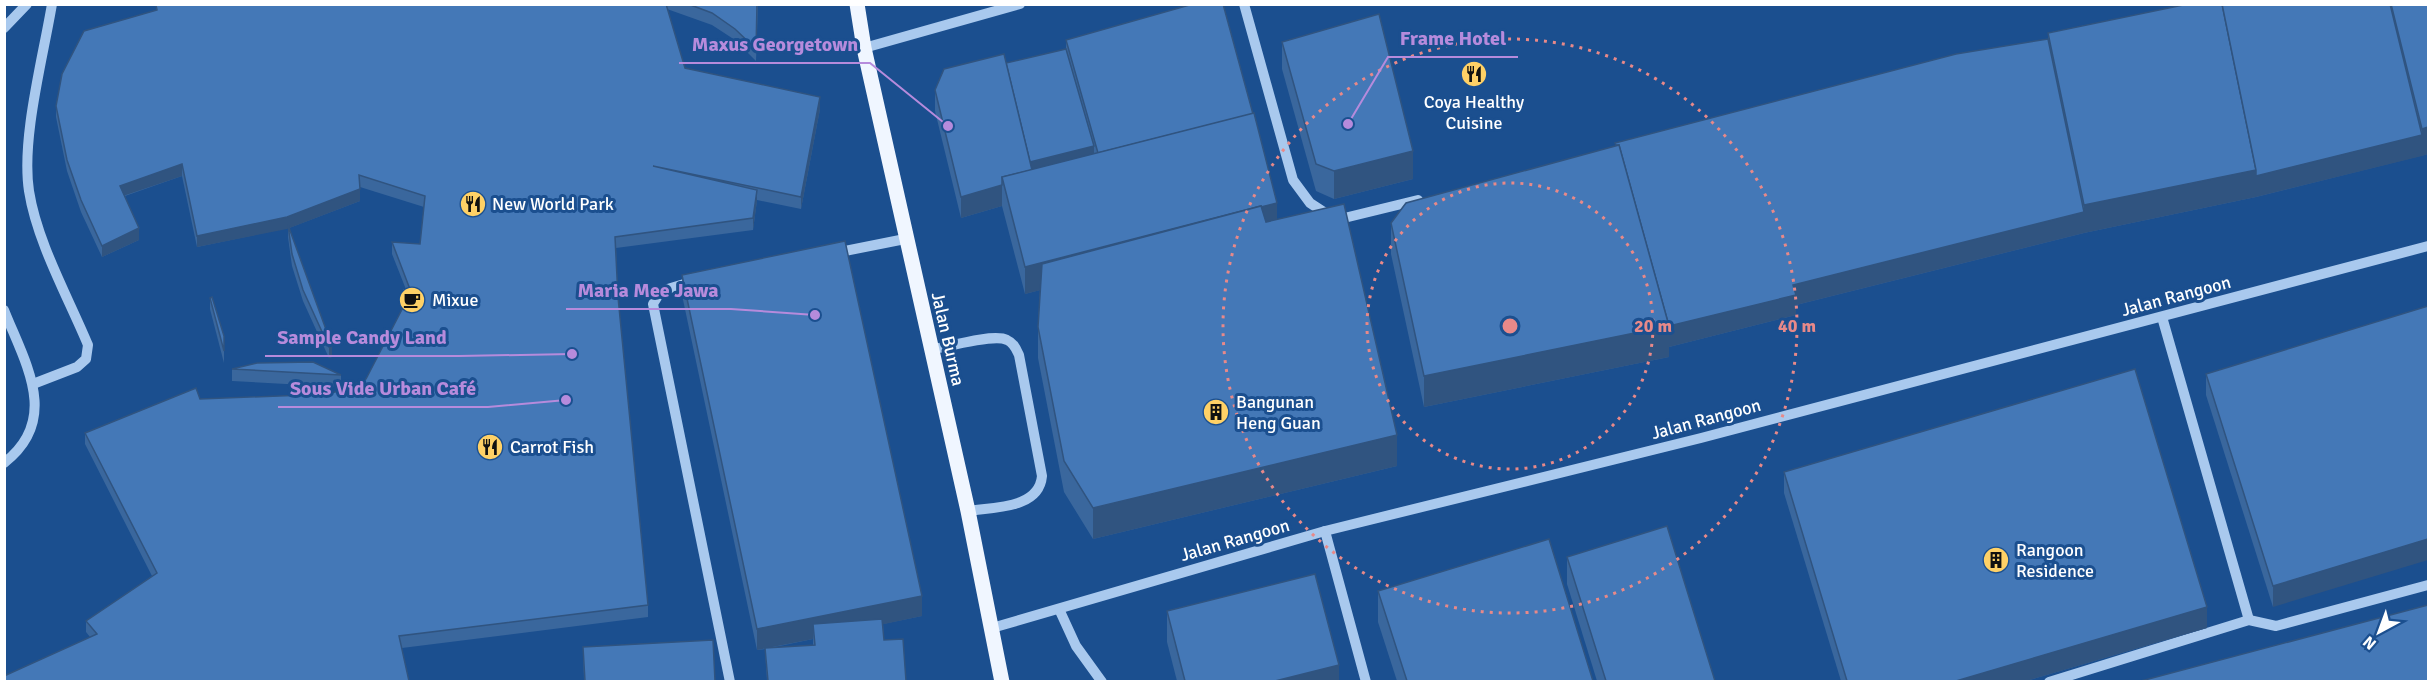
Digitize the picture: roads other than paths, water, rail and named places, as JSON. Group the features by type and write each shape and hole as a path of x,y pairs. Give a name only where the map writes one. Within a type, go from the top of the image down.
{"main road":[{"name":"Jalan Burma","path":"857,4 864,48 905,239 968,511 1002,681"}],"street":[{"path":"4,28 27,4"},
{"path":"33,384 77,367 86,359 88,345 39,227 29,190 27,152 52,4"},
{"path":"864,48 1020,4"},
{"path":"1244,4 1293,180 1310,203 1336,220 1429,197"},
{"path":"825,255 905,239"},
{"name":"Jalan Rangoon","path":"992,628 1325,531 1701,438 2428,246"},
{"path":"709,278 675,285 661,291 653,304 656,329 730,681"},
{"path":"4,310 33,384 36,410 31,435 17,453 4,463"},
{"path":"2162,317 2249,620"},
{"path":"930,350 1005,338 1014,345 1020,355 1042,476 1041,487 1035,497 1021,502 968,511"},
{"path":"1325,531 1366,681"},
{"path":"2049,681 2249,620 2276,626 2428,585"},
{"path":"1059,609 1076,646 1102,681"}],"place":[{"name":"Coya Healthy Cuisine","path":"1474,74"},
{"name":"Frame Hotel","path":"1348,124"},
{"name":"Maxus Georgetown","path":"948,126"},
{"name":"New World Park","path":"473,204"},
{"name":"Mixue","path":"412,300"},
{"name":"Maria Mee Jawa","path":"815,315"},
{"name":"Sample Candy Land","path":"572,354"},
{"name":"Sous Vide Urban Café","path":"566,400"},
{"name":"Bangunan Heng Guan","path":"1216,412"},
{"name":"Carrot Fish","path":"490,447"},
{"name":"Rangoon Residence","path":"1996,560"}]}
